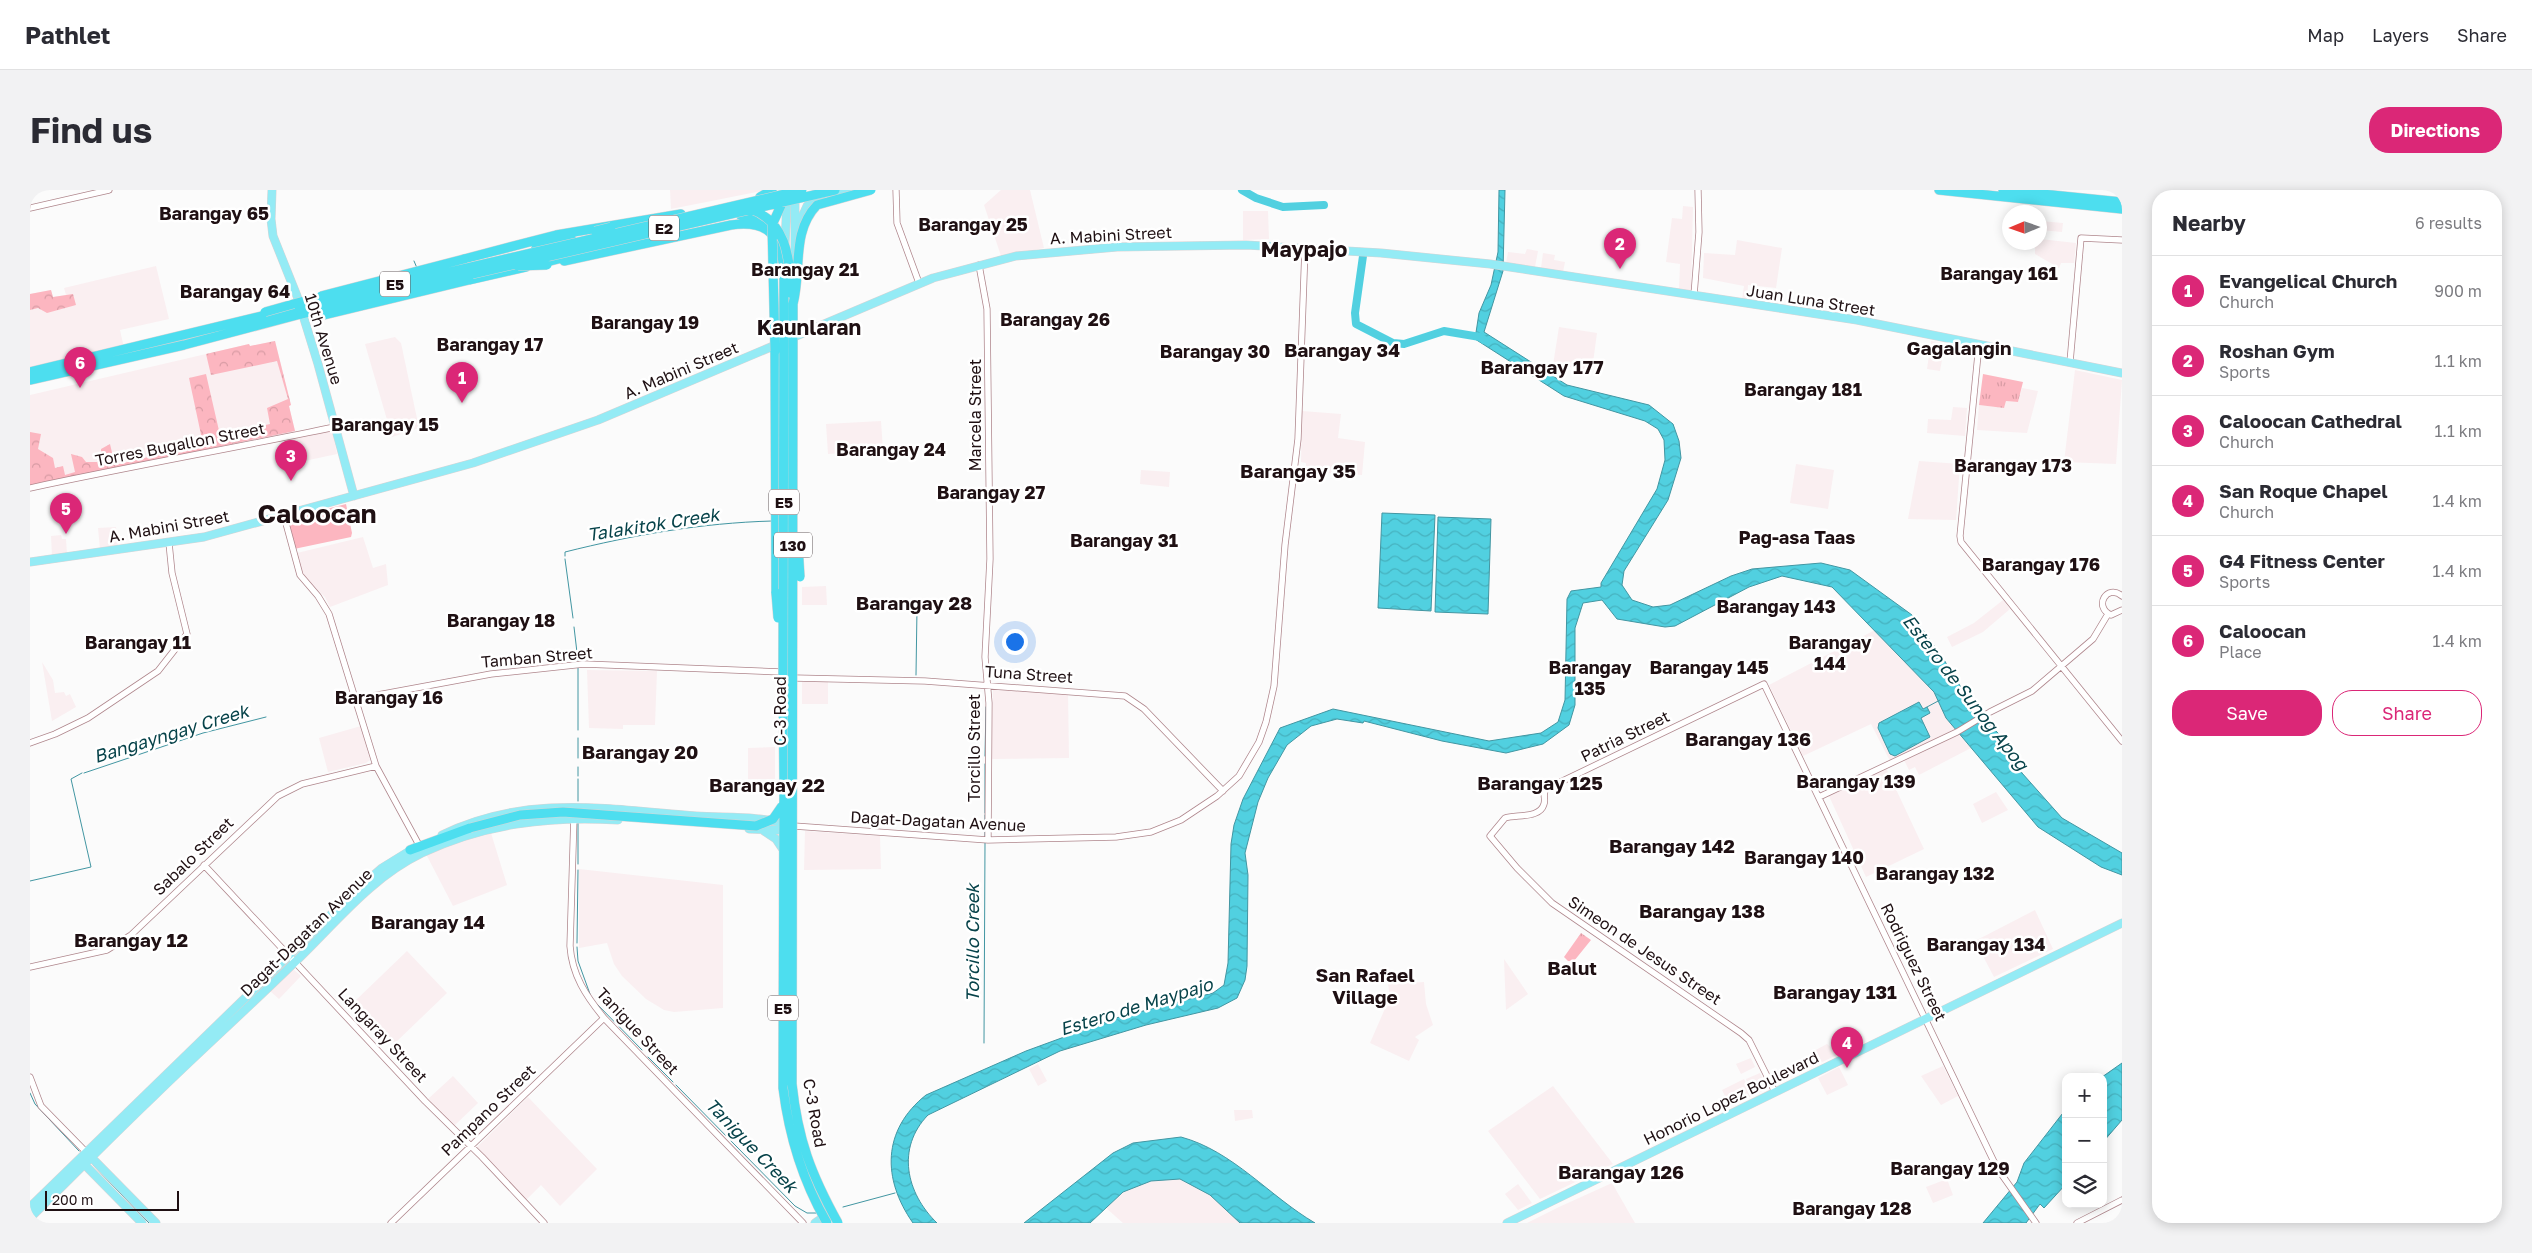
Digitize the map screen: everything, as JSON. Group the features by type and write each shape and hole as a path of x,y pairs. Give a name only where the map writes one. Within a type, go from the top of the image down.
{"highway":[{"path":"760,197 772,190"},
{"path":"183,341 224,323 556,235 686,214 791,190"},
{"path":"783,684 776,573 772,237 776,214 791,190"},
{"name":"E2","path":"492,265 802,190"},
{"name":"E2","path":"492,265 835,190"},
{"path":"793,304 797,288 800,235 810,212 817,205 871,190"},
{"path":"1939,190 2122,209"},
{"path":"2003,190 2122,202"},
{"path":"183,341 354,308 791,203"},
{"path":"492,265 595,231 720,204 738,205 757,211 767,217 782,236 787,252 793,304"},
{"path":"686,214 689,227"},
{"path":"740,214 762,220 775,231 783,251 784,267"},
{"name":"E5","path":"30,380 492,265 547,265 730,225 751,223 759,225 773,235 780,247 784,269 783,1088 786,1112 802,1172 822,1222"},
{"name":"E5","path":"793,304 792,1084 795,1111 806,1157 820,1190 839,1223"},
{"name":"E5","path":"30,372 183,341"},
{"path":"793,462 800,577"},
{"path":"410,850 423,847 470,828 520,815 563,812 756,826 778,815 781,808 784,786"}],"main road":[{"name":"10th Avenue","path":"272,190 271,219 274,236 297,296 354,496"},
{"name":"C-3 Road","path":"791,190 795,242 794,1086 800,1125 813,1169 839,1223"},
{"path":"791,203 847,190"},
{"path":"795,242 801,214 807,206 822,196"},
{"name":"C-3 Road","path":"791,203 784,267 783,342 781,1088 790,1144 808,1196 822,1222"},
{"name":"A. Mabini Street","path":"30,562 204,537 473,463 556,436 783,342 919,283 1016,256 1105,247 1198,244 1363,252 1495,265"},
{"name":"Juan Luna Street","path":"1495,265 1857,320 2122,373"},
{"name":"Dagat-Dagatan Avenue","path":"30,1218 295,963 321,930 370,878 419,845 466,824 495,815 540,808 574,806 762,821 782,826"},
{"path":"762,821 771,817 782,806"},
{"name":"Dagat-Dagatan Avenue","path":"30,1207 85,1151 289,956 387,873 423,852 498,826 571,820 761,830 794,826"},
{"path":"761,830 771,834 782,848"},
{"name":"Honorio Lopez Boulevard","path":"1507,1223 2122,923"},
{"path":"85,1151 156,1223"},
{"path":"79,1158 142,1223"},
{"path":"800,1175 813,1169"},
{"path":"822,1222 834,1212"}],"street":[{"path":"30,208 109,190"},
{"path":"1694,295 1699,232 1698,190"},
{"path":"896,191 900,231 919,283"},
{"path":"2070,362 2081,238 2122,240"},
{"name":"Dagat-Dagatan Avenue","path":"794,826 988,840 1097,839 1151,832 1181,820 1205,806 1223,791 1245,768 1259,742 1266,722 1274,686 1280,600 1298,439 1305,248"},
{"name":"Marcela Street","path":"979,266 988,309 990,559 985,656 988,685"},
{"path":"1979,344 1960,536 1961,542 2122,741"},
{"name":"Torres Bugallon Street","path":"30,488 171,458 234,448 335,427"},
{"path":"284,516 300,575 325,605 337,636 376,766 419,845"},
{"path":"30,743 73,726 158,671 186,634 172,573 169,543"},
{"path":"2121,593 2111,592 2104,597 2103,608 2108,614 2114,615 2122,610"},
{"path":"1819,797 1957,732 1990,712 2032,691 2093,639 2108,614"},
{"name":"Tamban Street","path":"356,699 491,674 579,664 782,672"},
{"name":"Tuna Street","path":"794,678 912,680 1125,696 1143,707 1223,791"},
{"name":"Rodriguez Street","path":"1764,684 1994,1162 2035,1222"},
{"name":"Patria Street","path":"1490,836 1505,818 1530,814 1540,810 1544,806 1546,789 1764,684"},
{"name":"Torcillo Street","path":"988,685 988,840"},
{"name":"Sabalo Street","path":"30,967 107,950 131,935 278,796 302,784 376,766"},
{"name":"Tanigue Street","path":"574,806 571,820 571,959 581,988 604,1018 803,1223"},
{"name":"Simeon de Jesus Street","path":"1490,836 1517,868 1552,903 1742,1033 1749,1040 1775,1092"},
{"name":"Langaray Street","path":"204,865 425,1101 544,1223"},
{"name":"Pampano Street","path":"391,1223 604,1018"},
{"path":"30,1077 45,1111 85,1151"},
{"path":"2077,1223 2122,1200"}],"shaded area":[{"path":"670,190 767,190 671,209"},
{"path":"1001,190 1030,190 1044,248 1001,256 984,205"},
{"path":"1683,206 1693,207 1691,291 1679,290 1680,264 1666,262 1672,218 1682,219"},
{"path":"1243,211 1268,211 1269,239 1243,240"},
{"path":"2047,222 2063,223 2062,232 2047,231"},
{"path":"1737,240 1782,248 1776,288 1748,285 1747,300 1742,299 1744,286 1703,278 1704,253 1735,255"},
{"path":"2047,240 2076,243 2074,263 2061,263 2059,268 2035,254 2035,250 2047,250"},
{"path":"1527,249 1538,251 1535,267 1506,263 1508,252 1525,254"},
{"path":"1543,253 1555,255 1554,260 1565,262 1563,272 1541,268"},
{"path":"156,266 169,319 120,330 124,348 30,369 30,294 51,290 53,297 66,295 64,288"},
{"path":"1559,327 1597,333 1592,370 1553,365"},
{"path":"395,337 401,343 419,428 392,437 365,344"},
{"path":"275,341 291,405 289,406 295,431 30,486 30,395 249,344 250,346"},
{"path":"1931,341 1945,343 1940,371 1927,369"},
{"path":"2075,370 2122,380 2116,464 2064,462"},
{"path":"2022,388 2038,391 2027,433 1977,430 1979,405 2004,408 2006,401 2018,402"},
{"path":"1953,407 1967,408 1965,436 1927,433 1928,419 1951,420"},
{"path":"1302,411 1341,414 1338,438 1365,442 1362,475 1306,472 1306,463 1301,462"},
{"path":"881,421 883,450 828,454 826,424"},
{"path":"332,430 337,454 295,463 289,439"},
{"path":"1919,461 1960,464 1956,520 1908,519"},
{"path":"1796,464 1834,470 1828,509 1790,503"},
{"path":"1141,470 1170,472 1169,487 1140,484"},
{"path":"116,527 118,547 100,549 98,528"},
{"path":"61,535 62,539 66,539 67,554 52,556 51,536"},
{"path":"363,537 373,568 386,564 388,585 330,607 325,597 303,576 297,553"},
{"path":"826,586 827,605 802,605 802,587"},
{"path":"2003,600 2010,609 1983,632 1952,647 1947,637 1974,623"},
{"path":"1875,630 1934,692 1946,718 1955,729 1890,761 1871,724 1803,756 1769,685"},
{"path":"42,662 53,680 55,693 64,692 66,696 70,694 76,707 52,721"},
{"path":"587,670 657,671 655,725 623,725 623,729 589,728"},
{"path":"802,682 828,682 828,704 802,704"},
{"path":"993,690 1068,692 1069,758 991,759"},
{"path":"361,726 370,760 366,763 328,772 319,738"},
{"path":"1959,735 1971,748 1919,775 1915,767 1909,770 1904,760"},
{"path":"775,747 775,779 748,779 748,748"},
{"path":"1886,768 1924,849 1866,877 1829,796"},
{"path":"1996,792 2008,810 1982,823 1973,804"},
{"path":"805,831 880,836 881,869 804,870"},
{"path":"491,833 507,885 453,906 426,854 442,846"},
{"path":"579,869 723,885 723,1008 674,1012 664,1010 646,999 622,976 614,964 607,943 579,948"},
{"path":"2035,910 2053,949 1994,977 1975,941"},
{"path":"407,951 447,993 394,1044 354,1002"},
{"path":"1504,959 1528,994 1506,1010"},
{"path":"292,968 301,976 279,999 270,991"},
{"path":"1424,982 1426,1004 1433,1025 1415,1037 1419,1040 1409,1061 1370,1043 1390,997 1388,984"},
{"path":"1827,1044 1839,1054 1818,1064 1810,1053"},
{"path":"1751,1058 1755,1067 1741,1074 1736,1064"},
{"path":"1038,1064 1047,1081 1038,1086 1029,1069"},
{"path":"1943,1066 1958,1096 1941,1105 1921,1076"},
{"path":"1839,1067 1848,1085 1827,1095 1818,1078"},
{"path":"1760,1073 1767,1089 1730,1106 1722,1090 1744,1079 1752,1094 1746,1079"},
{"path":"453,1076 478,1103 454,1126 428,1099"},
{"path":"1553,1086 1613,1164 1540,1199 1488,1131"},
{"path":"528,1097 597,1169 560,1206 541,1185 526,1200 477,1147"},
{"path":"1234,1110 1252,1110 1253,1118 1235,1121"},
{"path":"1180,1179 1210,1195 1240,1223 1123,1223 1106,1208 1123,1192 1136,1186 1151,1181"},
{"path":"1947,1179 1953,1195 1933,1203 1926,1187"},
{"path":"1612,1183 1635,1223 1527,1223 1559,1207"},
{"path":"1518,1184 1532,1203 1518,1210 1505,1194"}],"green space":[{"path":"51,290 53,297 73,294 76,305 47,313 38,308 30,310 30,294"},
{"path":"275,341 291,405 289,406 295,431 30,486 30,432 41,434 38,449 53,458 55,468 63,466 65,475 75,472 71,454 82,457 86,462 97,462 101,457 101,449 110,444 115,465 203,444 189,378 206,374 220,435 270,424 267,408 288,399 277,361 211,375 206,354 249,344 250,346"},
{"path":"1983,374 2023,382 2018,402 2006,401 2004,408 1979,405"},
{"path":"346,504 352,533 351,537 294,549 287,519"},
{"path":"1581,933 1591,940 1574,961 1568,961 1564,957"}],"water":[{"path":"1499,190 1505,190 1503,271 1484,332 1567,385 1649,405 1673,424 1679,441 1681,458 1668,500 1624,571 1622,585 1632,600 1653,607 1670,605 1731,576 1752,569 1821,563 1850,570 1912,615 1941,655 1975,710 1999,734 2022,773 2062,818 2122,853 2122,875 2101,867 2038,827 1946,718 1934,692 1832,587 1782,576 1749,587 1675,626 1665,627 1617,619 1602,600 1583,603 1575,628 1575,705 1569,725 1543,744 1506,753 1442,741 1364,721 1363,723 1337,719 1311,726 1287,745 1268,778 1258,802 1245,853 1248,875 1247,966 1245,980 1237,998 1218,1008 1146,1025 1060,1051 928,1115 918,1128 912,1142 909,1170 918,1198 937,1223 913,1223 896,1189 891,1156 894,1139 901,1124 926,1095 1026,1051 1116,1018 1213,993 1224,985 1228,963 1231,844 1234,825 1243,799 1280,728 1333,709 1489,741 1541,733 1558,722 1565,700 1567,599 1571,591 1601,587 1601,583 1657,489 1665,460 1664,440 1658,429 1645,421 1564,396 1475,339 1479,313 1491,285 1498,252"},
{"path":"1382,513 1435,515 1431,611 1378,608"},
{"path":"1438,517 1491,519 1488,614 1435,612"},
{"path":"1919,702 1923,709 1927,707 1930,713 1921,718 1930,737 1895,756 1890,754 1878,728 1879,723"},
{"path":"2122,1063 2122,1120 2107,1137 2107,1118 2107,1074"},
{"path":"2062,1114 2062,1188 2044,1208 2040,1204 2026,1223 1983,1223 2017,1182 2024,1163"},
{"path":"1181,1137 1200,1144 1234,1163 1315,1223 1240,1223 1210,1195 1180,1179 1151,1181 1123,1192 1090,1223 1024,1223 1113,1153 1133,1143"}],"waterway":[{"path":"1242,190 1256,198 1283,207 1324,205"},
{"path":"1363,256 1355,313 1356,324 1393,343 1404,344 1444,331 1480,337 1484,340"},
{"path":"414,261 417,268"},
{"name":"Talakitok Creek","path":"565,556 565,552 667,531 719,524 772,521"},
{"name":"Tanigue Creek","path":"565,559 573,618"},
{"path":"916,675 917,609"},
{"name":"Tanigue Creek","path":"574,627 578,661"},
{"name":"Tanigue Creek","path":"578,668 578,730"},
{"path":"1927,707 1940,700"},
{"name":"Torcillo Creek","path":"985,756 986,707"},
{"name":"Bangayngay Creek","path":"84,773 203,733 266,717"},
{"name":"Tanigue Creek","path":"578,738 578,758"},
{"name":"Torcillo Creek","path":"985,764 985,813"},
{"name":"Tanigue Creek","path":"578,767 578,776"},
{"path":"30,881 91,867 71,779 82,773"},
{"name":"Tanigue Creek","path":"578,779 578,801"},
{"name":"Torcillo Creek","path":"985,815 985,837"},
{"name":"Tanigue Creek","path":"578,822 578,864"},
{"name":"Torcillo Creek","path":"984,1043 985,843"},
{"name":"Tanigue Creek","path":"577,943 578,870"},
{"name":"Tanigue Creek","path":"577,947 578,961 590,994"},
{"name":"Tanigue Creek","path":"595,1002 642,1050"},
{"name":"Tanigue Creek","path":"648,1057 673,1082"},
{"name":"Tanigue Creek","path":"676,1085 795,1206 807,1213 816,1213"},
{"path":"30,1093 35,1104 79,1151"},
{"path":"93,1165 149,1223"},
{"name":"Tanigue Creek","path":"843,1207 895,1193"}],"place":[{"name":"Roshan Gym","path":"1620,269"},
{"name":"Caloocan","path":"80,388"},
{"name":"Evangelical Church","path":"462,403"},
{"name":"Caloocan Cathedral","path":"291,481"},
{"name":"G4 Fitness Center","path":"66,534"},
{"name":"San Roque Chapel","path":"1847,1068"}],"district":[{"name":"Barangay 65","path":"214,213"},
{"name":"Barangay 25","path":"973,224"},
{"name":"Maypajo","path":"1304,249"},
{"name":"Barangay 21","path":"805,269"},
{"name":"Barangay 161","path":"1999,273"},
{"name":"Barangay 64","path":"235,291"},
{"name":"Barangay 26","path":"1055,319"},
{"name":"Barangay 19","path":"645,322"},
{"name":"Kaunlaran","path":"809,327"},
{"name":"Barangay 17","path":"490,344"},
{"name":"Gagalangin","path":"1959,347"},
{"name":"Barangay 34","path":"1342,349"},
{"name":"Barangay 30","path":"1215,351"},
{"name":"Barangay 177","path":"1542,366"},
{"name":"Barangay 181","path":"1803,389"},
{"name":"Barangay 15","path":"385,424"},
{"name":"Barangay 24","path":"891,449"},
{"name":"Barangay 173","path":"2013,465"},
{"name":"Barangay 35","path":"1298,470"},
{"name":"Barangay 27","path":"991,492"},
{"name":"Caloocan","path":"317,513"},
{"name":"Pag-asa Taas","path":"1797,537"},
{"name":"Barangay 31","path":"1124,540"},
{"name":"Barangay 176","path":"2041,564"},
{"name":"Barangay 28","path":"914,602"},
{"name":"Barangay 143","path":"1776,606"},
{"name":"Barangay 18","path":"501,620"},
{"name":"Barangay 11","path":"138,642"},
{"name":"Barangay 144","path":"1830,652"},
{"name":"Barangay 145","path":"1709,667"},
{"name":"Barangay 135","path":"1590,677"},
{"name":"Barangay 16","path":"389,697"},
{"name":"Barangay 136","path":"1748,738"},
{"name":"Barangay 20","path":"640,751"},
{"name":"Barangay 139","path":"1856,781"},
{"name":"Barangay 125","path":"1540,782"},
{"name":"Barangay 22","path":"767,784"},
{"name":"Barangay 142","path":"1672,845"},
{"name":"Barangay 140","path":"1804,857"},
{"name":"Barangay 132","path":"1935,873"},
{"name":"Barangay 138","path":"1702,910"},
{"name":"Barangay 14","path":"428,921"},
{"name":"Barangay 12","path":"131,939"},
{"name":"Barangay 134","path":"1986,944"},
{"name":"Balut","path":"1572,967"},
{"name":"San Rafael Village","path":"1365,985"},
{"name":"Barangay 131","path":"1835,991"},
{"name":"Barangay 129","path":"1950,1168"},
{"name":"Barangay 126","path":"1621,1171"},
{"name":"Barangay 128","path":"1852,1208"}],"water label":[{"name":"Estero de Sunog Apog","path":"1966,692"},
{"name":"Estero de Maypajo","path":"1136,1006"}]}
